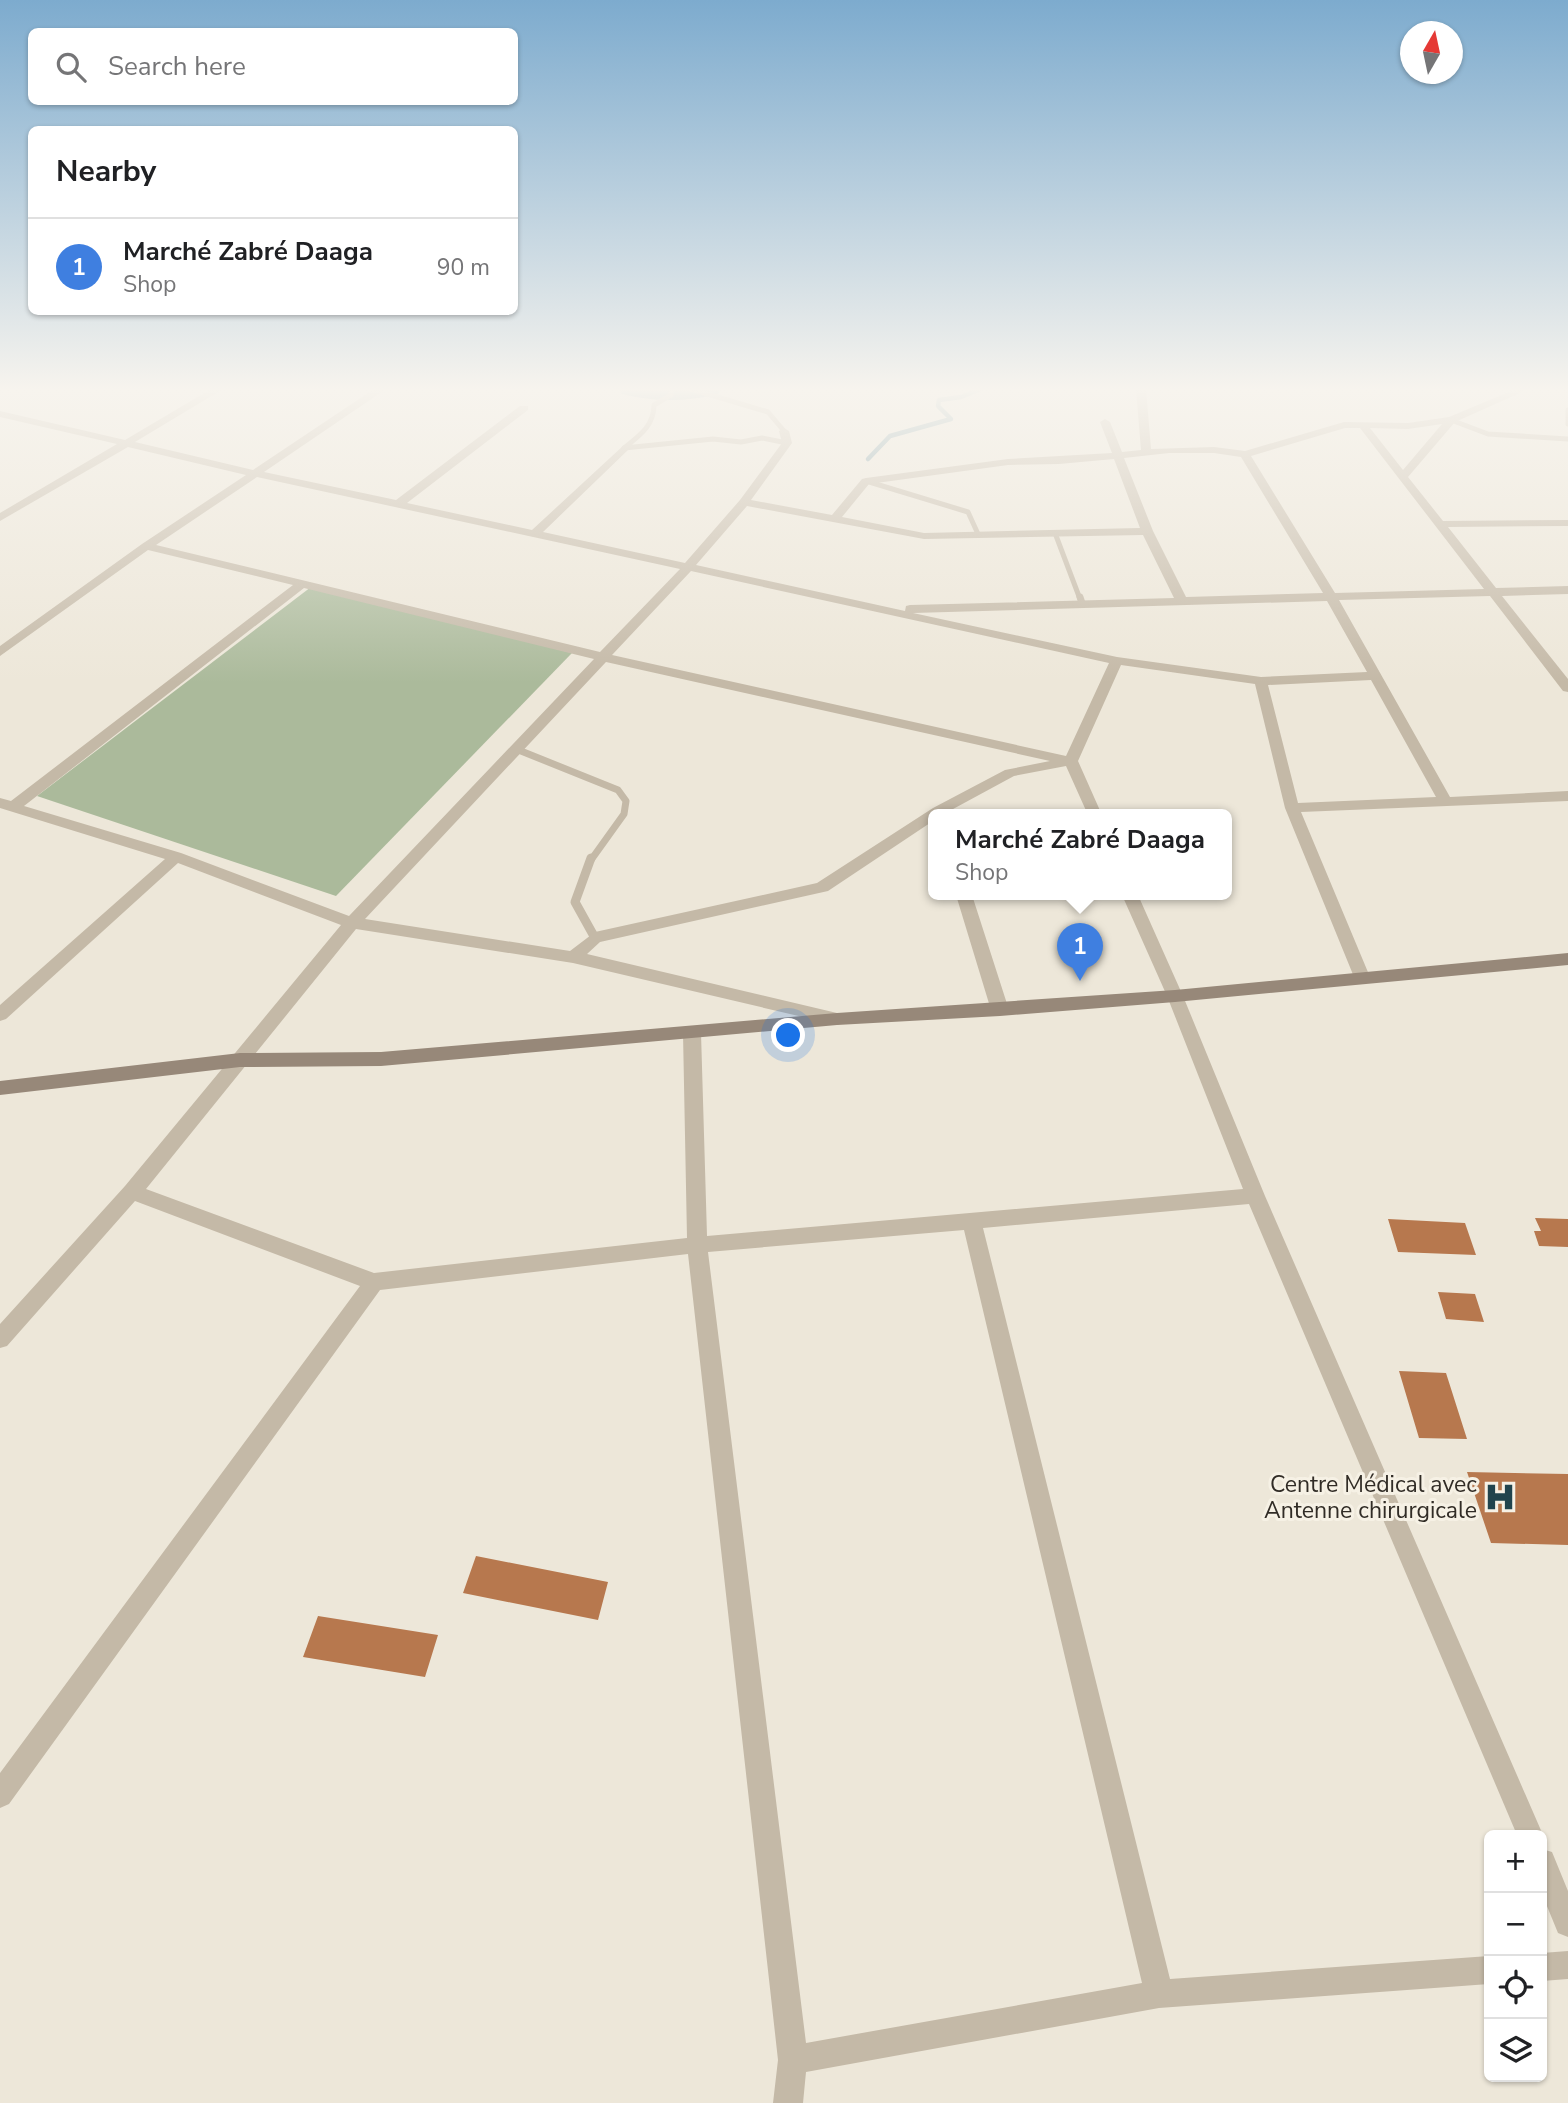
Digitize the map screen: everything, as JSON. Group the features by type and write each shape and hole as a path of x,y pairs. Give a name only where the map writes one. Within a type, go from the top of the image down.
{"main road":[{"path":"0,1088 240,1060 381,1059 837,1018 1000,1010 1175,996 1568,959"}],"street":[{"path":"0,518 53,487"},
{"path":"0,652 7,641 233,487"},
{"path":"319,487 1117,661 1261,681 1376,676"},
{"path":"398,504 420,487"},
{"path":"534,534 583,487"},
{"path":"0,1339 132,1192 352,923 688,567 744,502 753,487"},
{"path":"835,519 861,487"},
{"path":"1130,487 1147,531 1181,600"},
{"path":"1265,487 1331,597 1445,800"},
{"path":"1410,487 1568,688"},
{"path":"744,502 924,536 1147,531"},
{"path":"0,508 13,511"},
{"path":"1440,524 1568,523"},
{"path":"146,547 603,657 1071,761"},
{"path":"7,805 302,584"},
{"path":"882,610 1568,590"},
{"path":"1092,809 1071,761 1117,661"},
{"path":"1261,681 1292,808 1362,977"},
{"path":"945,809 1010,773 1071,761"},
{"path":"1292,808 1568,796"},
{"path":"7,805 176,857 352,923 573,957 837,1018"},
{"path":"573,957 595,938 822,887 928,819"},
{"path":"1,1012 176,857"},
{"path":"966,900 1000,1010"},
{"path":"1132,900 1175,996 1255,1196 1528,1830"},
{"path":"692,1033 697,1245 793,2060 788,2103"},
{"path":"132,1192 374,1282 697,1245 1255,1196"},
{"path":"972,1222 1159,1994"},
{"path":"0,1795 374,1282"},
{"path":"1547,1874 1568,1923"},
{"path":"1547,1966 1568,1965"},
{"path":"793,2060 1159,1994 1484,1970"}],"lane":[{"path":"888,487 968,512 978,534"},
{"path":"1055,533 1082,603"},
{"path":"516,749 618,790 626,801 624,814 592,856 575,902 595,938"}],"green space":[{"path":"311,587 572,653 336,896 37,796"}],"building":[{"path":"1535,1218 1568,1219 1568,1247 1539,1246 1534,1231 1541,1231"},
{"path":"1388,1219 1465,1223 1476,1255 1398,1252"},
{"path":"1438,1292 1475,1294 1484,1322 1446,1319"},
{"path":"1399,1371 1446,1373 1467,1439 1419,1438"},
{"path":"1467,1472 1568,1474 1568,1545 1491,1543"},
{"path":"476,1556 608,1582 598,1620 463,1593"},
{"path":"318,1616 438,1635 425,1677 303,1657"}],"place":[{"name":"Marché Zabré Daaga","path":"1080,981"},
{"name":"Centre Médical avec Antenne chirurgicale","path":"1500,1497"}]}
